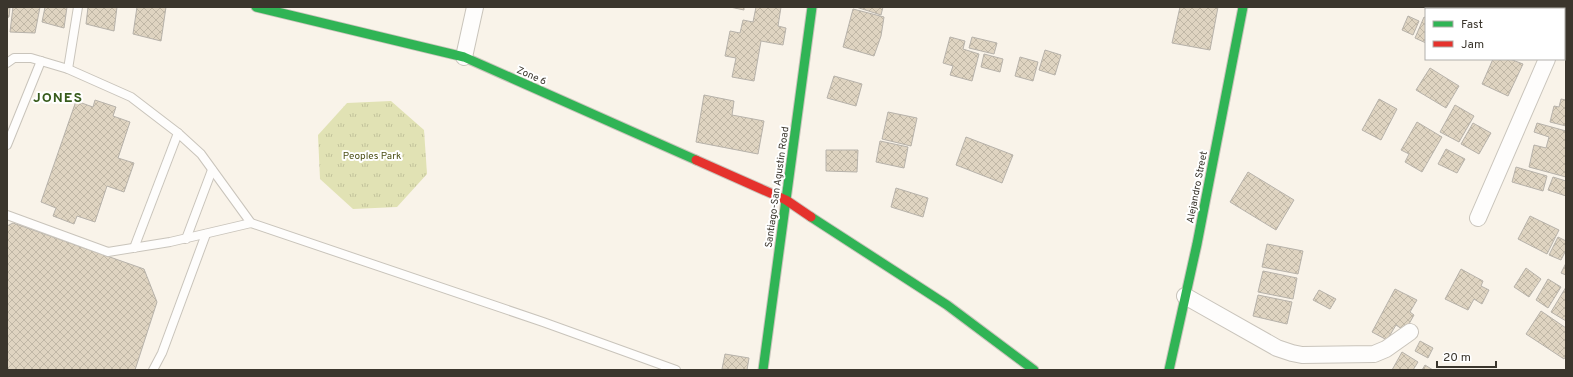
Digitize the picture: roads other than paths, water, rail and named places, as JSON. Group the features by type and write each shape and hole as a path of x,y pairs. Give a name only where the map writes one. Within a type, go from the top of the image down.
{"street":[{"name":"Zone 6","path":"256,7 464,57 786,200 947,305 1034,370"},
{"path":"464,57 476,7"},
{"name":"Santiago-San Agustin Road","path":"763,370 812,7"},
{"name":"Alejandro Street","path":"1169,370 1243,7"},
{"path":"1478,218 1547,60"},
{"path":"1185,296 1277,348 1302,355 1374,354 1386,349 1410,332"}],"lane":[{"path":"68,69 78,7"},
{"path":"7,63 14,58 31,58 68,69 131,97 178,133 201,154 251,223"},
{"path":"7,145 41,61"},
{"path":"134,248 178,133"},
{"path":"186,239 212,170"},
{"path":"7,215 108,252 186,239 251,223 543,322 676,370"},
{"path":"152,370 162,353 206,234"}],"district":[{"name":"JONES","path":"58,97"}],"park label":[{"name":"Peoples Park","path":"372,155"}]}
